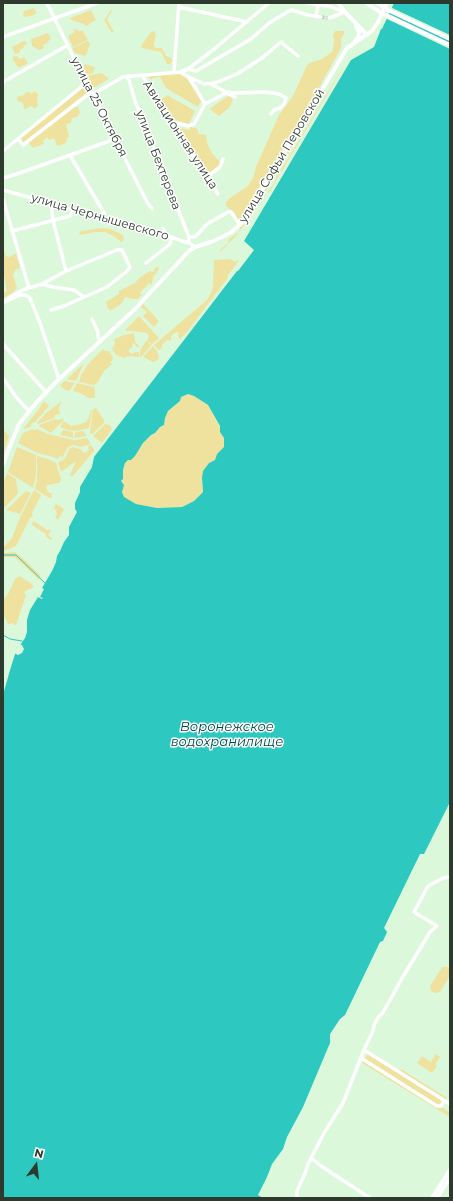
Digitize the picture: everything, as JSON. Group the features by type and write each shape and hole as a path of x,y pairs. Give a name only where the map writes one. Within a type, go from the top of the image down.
{"main road":[{"path":"366,3 386,15 450,45"},
{"path":"377,3 392,12 450,38"},
{"path":"368,34 376,27 387,3"},
{"path":"339,4 368,34"},
{"path":"339,4 344,12 368,34"},
{"path":"352,45 358,38 359,32 354,22"},
{"name":"улица Софьи Перовской","path":"3,464 19,424 46,392 135,309 177,263 195,247 220,238 240,225 248,215 347,48 368,34"},
{"path":"432,1198 450,1170"},
{"path":"437,1198 450,1178"}],"street":[{"name":"улица 25 Октября","path":"47,3 86,83 152,209"},
{"path":"3,37 97,3"},
{"path":"18,138 23,145 92,92 97,92 121,77 180,72 188,69 269,3"},
{"path":"308,3 332,7 344,12"},
{"path":"332,7 339,4"},
{"path":"174,72 179,5 247,22"},
{"path":"316,17 318,5"},
{"path":"188,69 196,71 251,39 269,23 289,11 292,10 321,17"},
{"path":"329,18 344,12"},
{"path":"180,72 204,84 211,84 237,74 262,58 280,42 298,56"},
{"path":"3,82 68,45"},
{"name":"Авиационная улица","path":"142,75 218,194"},
{"name":"улица Бехтерева","path":"128,76 135,101 189,237 189,243"},
{"path":"189,77 205,104"},
{"path":"3,151 86,83"},
{"path":"211,84 226,92 266,92 278,94 286,98 280,108 274,110 271,114"},
{"path":"172,122 188,126 194,124 205,104 226,93 235,97"},
{"path":"3,178 115,139"},
{"path":"70,155 104,213 104,218"},
{"path":"207,177 220,167 223,159"},
{"path":"4,191 3,197 29,288"},
{"name":"улица Чернышевского","path":"4,191 172,237 189,243 195,247"},
{"path":"50,204 66,271"},
{"path":"12,231 70,216 73,210"},
{"path":"189,237 195,237 207,224 228,212 231,212 240,225"},
{"path":"163,228 167,236"},
{"path":"146,263 170,244 172,237"},
{"path":"4,303 10,297 25,289 42,284 66,271 117,250 122,250 130,267 126,272 107,287 64,306 51,310"},
{"path":"42,284 74,290 84,296"},
{"path":"4,303 20,295 25,295 30,298 40,322 59,379"},
{"path":"92,319 98,332 98,337 101,341"},
{"path":"3,344 46,392"},
{"path":"3,378 16,397 29,411"},
{"path":"297,1198 298,1189 311,1158 343,1102 373,1031 374,1024 382,1014 430,932 437,926 414,912 428,886 443,878 450,877"},
{"path":"364,1050 450,1104"},
{"path":"361,1058 438,1106 441,1106 444,1101"},
{"path":"311,1158 370,1198"}],"shaded area":[{"path":"34,8 37,13 24,17 24,11"},
{"path":"91,10 96,20 86,26 71,20 70,18"},
{"path":"111,10 112,11 107,19 114,32 111,32 104,20"},
{"path":"73,28 83,31 88,40 73,47 68,36 75,32"},
{"path":"154,31 156,34 154,47 162,48 166,56 171,58 172,61 170,64 167,64 161,52 142,48 141,46 151,32"},
{"path":"335,31 344,31 341,39 341,48 311,102 252,199 244,216 239,219 237,218 235,213 226,206 226,202 248,186 253,178 256,167 279,115 293,96 307,65 322,59 332,52 334,40 333,35"},
{"path":"48,33 51,38 43,45 44,48 39,50 32,46 31,39"},
{"path":"24,41 27,44 23,46 24,48 21,49 19,53 15,54 12,47"},
{"path":"88,41 90,44 85,56 75,53 72,48"},
{"path":"17,56 20,59 24,57 28,63 19,68 13,60 13,57"},
{"path":"85,64 95,67 93,73 86,75 83,69"},
{"path":"343,67 269,193 268,192 276,178"},
{"path":"102,73 109,79 93,88 87,76"},
{"path":"180,74 186,78 202,101 198,107 166,88 160,77 153,78 152,80 149,78 150,76"},
{"path":"86,85 89,92 24,143 21,138"},
{"path":"325,89 254,211 237,235 220,252 220,250 228,243 229,239 239,232 240,227 249,216"},
{"path":"35,91 38,94 38,106 34,109 32,106 25,109 23,108 24,106 21,101 19,102 17,97 24,95 26,92 30,92 31,94"},
{"path":"167,95 195,111 189,124 173,119 161,100"},
{"path":"228,96 233,100 229,108 219,116 210,109 216,104"},
{"path":"73,107 78,107 80,113 77,117 72,118 71,123 66,124 69,137 67,138 66,143 57,146 54,138 49,140 47,137 43,141 44,144 33,148 28,142"},
{"path":"190,127 198,129 198,134 206,135 211,152 219,161 220,166 208,175 178,130 180,128 190,130"},
{"path":"101,228 110,229 123,235 124,240 121,242 114,236 105,232 94,232 81,235 79,233 81,231"},
{"path":"3,246 6,256 8,257 16,254 20,268 15,270 13,275 17,288 11,294 3,298 3,293 7,291 3,272"},
{"path":"230,259 236,262 238,260 239,261 187,332 179,340 178,332 176,332 171,336 171,341 166,341 162,344 161,349 157,349 154,345 207,300 213,286 214,260"},
{"path":"156,267 159,269 153,277 152,285 149,283 140,293 142,295 138,299 125,297 122,303 114,309 108,309 106,302 119,294 119,291 135,283 140,277 150,271 153,272"},
{"path":"143,304 158,320 154,327 143,316 147,312 141,307"},
{"path":"139,316 159,338 152,344 147,341 149,336 147,333 125,330"},
{"path":"134,333 135,342 139,346 138,348 133,343 133,346 128,351 132,354 139,352 139,357 130,356 122,358 121,356 116,355 112,349 115,344 114,339"},
{"path":"146,341 152,345 140,357 140,350"},
{"path":"153,346 158,353 159,359 153,362 143,357"},
{"path":"103,349 105,351 109,351 113,357 112,361 110,361 112,364 104,371 98,382 94,385 79,382 81,375 89,363"},
{"path":"84,363 76,381 67,379"},
{"path":"65,381 75,383 69,391 65,390 60,385"},
{"path":"77,383 94,387 95,398 89,398 73,391"},
{"path":"188,394 208,405 224,438 224,448 217,454 215,460 209,463 202,478 203,492 194,501 182,507 157,508 136,504 124,498 122,492 124,485 121,481 123,479 125,463 135,456 143,443 164,425 168,411 180,401 181,397"},
{"path":"44,401 49,406 35,422 32,423 30,427 23,429 38,410"},
{"path":"62,401 59,407 60,414 55,415 54,418 38,424 37,423 46,413"},
{"path":"96,408 104,420 104,423 92,434 90,433 93,409"},
{"path":"91,410 89,428 73,431 60,427 64,421 71,426 86,422"},
{"path":"55,419 64,420 51,433 39,426 39,425"},
{"path":"105,424 110,425 112,429 102,443 93,436"},
{"path":"32,429 37,429 48,434 75,440 87,438 91,444 81,447 73,445 70,446 62,458 61,456 57,459 37,453 18,443 23,433"},
{"path":"63,430 73,432 73,438 60,435"},
{"path":"5,431 9,436 3,454 3,432"},
{"path":"83,431 87,436 74,438 76,432"},
{"path":"91,445 94,451 72,477 70,475 76,461 61,472 58,462 62,461 66,457 69,449 73,447 82,450 83,453 89,451 88,446"},
{"path":"17,447 36,455 36,475 33,488 8,472"},
{"path":"37,456 56,463 61,479 59,483 48,485 46,487 48,492 52,494 51,499 35,489 37,479"},
{"path":"7,473 16,479 18,492 17,495 3,509 3,485"},
{"path":"34,490 41,495 32,513 33,516 30,518 16,546 4,551 4,553 15,552 41,576 39,580 14,557 3,557 3,548 12,538 20,517"},
{"path":"26,491 31,493 20,514 6,510"},
{"path":"56,504 64,509 58,520 55,517 57,514 54,508"},
{"path":"34,521 47,530 51,530 48,535 52,538 51,540 46,537 46,534 32,525"},
{"path":"19,576 31,583 34,587 25,591 24,593 26,595 16,625 14,625 13,623 8,624 3,613 3,600 8,594 15,579"},
{"path":"443,967 450,969 450,976 440,992 434,993 431,991 430,986"},
{"path":"369,1052 399,1071 401,1069 447,1098 442,1107 450,1113 450,1117 362,1063"},
{"path":"436,1054 440,1057 435,1064 437,1066 432,1073 417,1063 422,1056 432,1063 431,1061"}],"water":[{"name":"Воронежское водохранилище","path":"394,3 450,3 450,802 424,854 420,854 384,928 387,932 383,941 380,942 345,1015 340,1019 330,1034 330,1043 303,1107 287,1137 283,1149 272,1164 258,1195 263,1198 3,1198 3,695 16,651 25,638 30,610 38,597 43,598 40,597 44,589 42,588 52,571 64,542 69,535 69,527 77,512 75,509 75,503 80,492 80,487 92,467 94,457 254,250 244,241 351,60 374,47","holes":["188,394 208,405 220,426 220,432 224,438 224,447 217,454 215,460 209,463 203,471 203,492 194,501 182,507 157,508 136,504 124,497 122,492 124,485 121,481 123,479 125,463 128,460 131,460 143,443 164,425 168,411 180,401 181,397"]}],"pier":[{"path":"390,7 450,35 450,41 388,12"},
{"path":"387,13 450,43 450,49 385,18"},
{"path":"18,644 22,645 24,649 22,653 18,655 14,653"}],"waterway":[{"path":"3,555 16,555 45,583"},
{"path":"3,635 10,639 22,641"}],"tunnel":[{"path":"321,17 329,18"}]}
